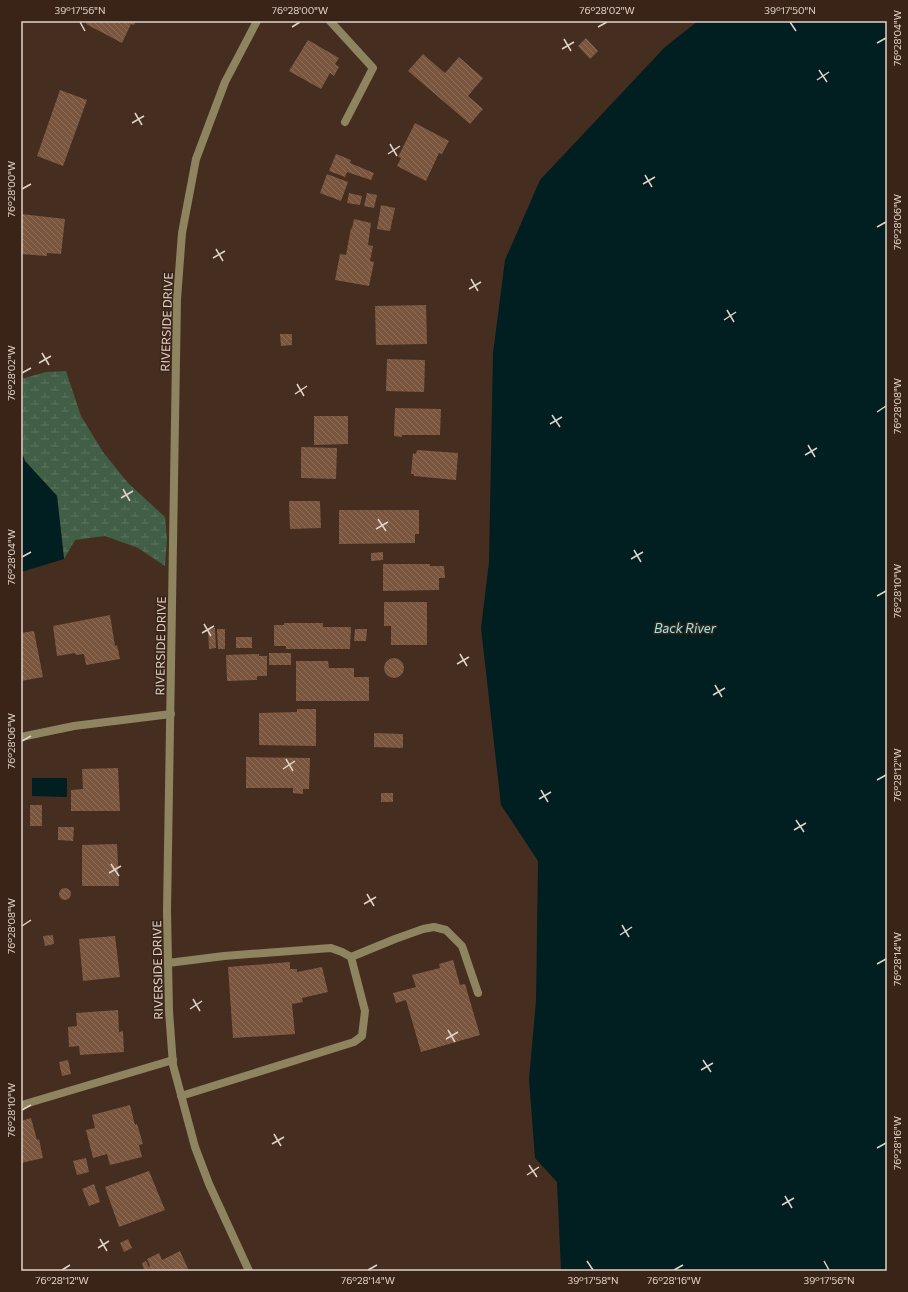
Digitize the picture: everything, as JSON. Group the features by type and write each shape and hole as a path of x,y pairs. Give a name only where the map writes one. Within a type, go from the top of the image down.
{"street":[{"name":"RIVERSIDE DRIVE","path":"249,1271 209,1184 194,1147 181,1096 173,1060 169,1011 168,911 177,299 182,232 196,159 206,130 225,82 257,21"},
{"path":"330,21 373,68 345,122"},
{"path":"21,737 74,726 171,714"},
{"path":"351,957 423,929 434,927 446,930 462,946 478,993"},
{"path":"168,963 224,956 331,948 351,957 365,1011 362,1036 354,1042 181,1096"},
{"path":"25,1104 173,1060"}],"green space":[{"path":"66,371 81,416 103,452 128,483 165,517 167,539 165,566 138,548 105,536 75,540 64,559 57,496 25,461 21,450 21,379 46,372"}],"water":[{"name":"Back River","path":"698,21 887,21 887,1271 561,1271 557,1182 535,1158 529,1079 536,1001 538,861 501,805 481,628 489,562 493,353 505,260 540,180 665,47"},
{"path":"21,450 25,461 57,496 64,559 21,572"},
{"path":"32,778 67,778 67,797 32,796"}],"building":[{"path":"87,21 136,21 134,25 131,24 122,43 86,24"},
{"path":"586,38 598,51 590,59 578,46"},
{"path":"308,40 339,58 335,64 339,67 334,76 330,73 321,89 289,71"},
{"path":"423,54 445,73 459,57 483,78 468,96 483,109 470,124 408,71"},
{"path":"60,90 87,100 63,166 37,156"},
{"path":"415,123 449,141 442,154 439,153 426,181 397,166 401,158 398,157"},
{"path":"336,154 351,160 350,163 374,173 371,180 347,172 345,177 329,171"},
{"path":"327,174 348,182 341,201 320,193"},
{"path":"349,193 362,196 360,205 347,203"},
{"path":"367,193 377,195 374,208 364,206"},
{"path":"381,205 395,208 390,231 377,229"},
{"path":"21,214 65,219 61,254 47,253 47,256 21,254"},
{"path":"354,219 371,223 368,245 373,246 370,261 374,262 369,286 335,280 340,254 346,255"},
{"path":"426,305 427,344 376,345 375,306"},
{"path":"280,334 292,334 292,345 281,346"},
{"path":"387,359 425,360 424,392 386,391"},
{"path":"395,408 441,409 440,435 394,436"},
{"path":"314,416 348,416 348,444 314,445"},
{"path":"301,447 337,448 336,479 301,478"},
{"path":"417,450 458,453 456,480 414,476 414,474 411,474 413,453 416,454"},
{"path":"289,501 320,501 321,528 290,529"},
{"path":"339,510 419,510 419,534 415,534 415,543 339,544"},
{"path":"383,552 383,560 371,561 371,553"},
{"path":"383,564 430,564 430,566 444,566 445,578 439,578 439,590 383,591"},
{"path":"384,602 427,602 427,645 391,645 391,626 384,626"},
{"path":"110,615 115,646 117,645 120,659 86,665 84,654 76,655 75,653 57,656 53,626"},
{"path":"284,623 323,623 323,627 351,627 350,649 286,649 286,646 274,646 274,625 284,625"},
{"path":"215,628 216,648 209,649 208,629"},
{"path":"217,629 225,629 225,649 218,649"},
{"path":"355,629 367,629 366,641 354,641"},
{"path":"34,631 43,677 21,681 21,633"},
{"path":"236,637 252,637 252,648 236,648"},
{"path":"269,653 291,653 291,665 269,665"},
{"path":"259,654 259,656 267,656 267,676 257,676 257,680 227,681 226,655"},
{"path":"394,658 401,661 404,668 401,675 394,678 387,675 384,668 387,661"},
{"path":"296,661 328,661 329,668 354,668 354,677 369,677 369,701 296,701"},
{"path":"297,709 316,709 316,746 259,745 259,713 297,712"},
{"path":"374,733 403,734 403,748 374,747"},
{"path":"246,757 310,758 309,789 303,789 303,794 293,793 293,788 246,788"},
{"path":"118,768 120,811 71,811 71,790 83,789 82,769"},
{"path":"381,793 393,793 393,802 381,802"},
{"path":"30,805 42,805 42,826 30,826"},
{"path":"58,827 74,827 73,841 58,840"},
{"path":"117,844 119,886 82,886 82,845"},
{"path":"65,888 69,890 71,894 69,898 65,900 61,898 59,894 61,890"},
{"path":"53,935 54,944 45,946 43,936"},
{"path":"115,936 120,977 83,981 79,939"},
{"path":"453,960 460,985 465,984 480,1035 421,1052 406,1000 396,1003 393,993 416,987 412,975 440,968 439,964"},
{"path":"290,962 290,969 297,969 297,972 322,967 328,992 302,998 303,1002 292,1004 295,1034 233,1038 228,967"},
{"path":"118,1010 119,1032 123,1031 124,1052 80,1055 79,1046 69,1047 68,1027 77,1026 76,1013"},
{"path":"68,1060 71,1074 62,1076 59,1062"},
{"path":"130,1105 135,1125 137,1124 143,1144 139,1145 142,1157 110,1165 107,1154 93,1158 86,1130 95,1128 92,1115"},
{"path":"31,1118 37,1140 39,1139 43,1158 21,1163 21,1121"},
{"path":"86,1158 89,1172 77,1175 73,1161"},
{"path":"149,1171 165,1210 119,1227 105,1187"},
{"path":"94,1184 100,1202 89,1206 82,1189"},
{"path":"128,1239 132,1248 124,1252 120,1243"},
{"path":"180,1251 189,1271 142,1270 144,1269 142,1263 146,1261 149,1267 150,1266 147,1259 159,1253 162,1260"}]}
